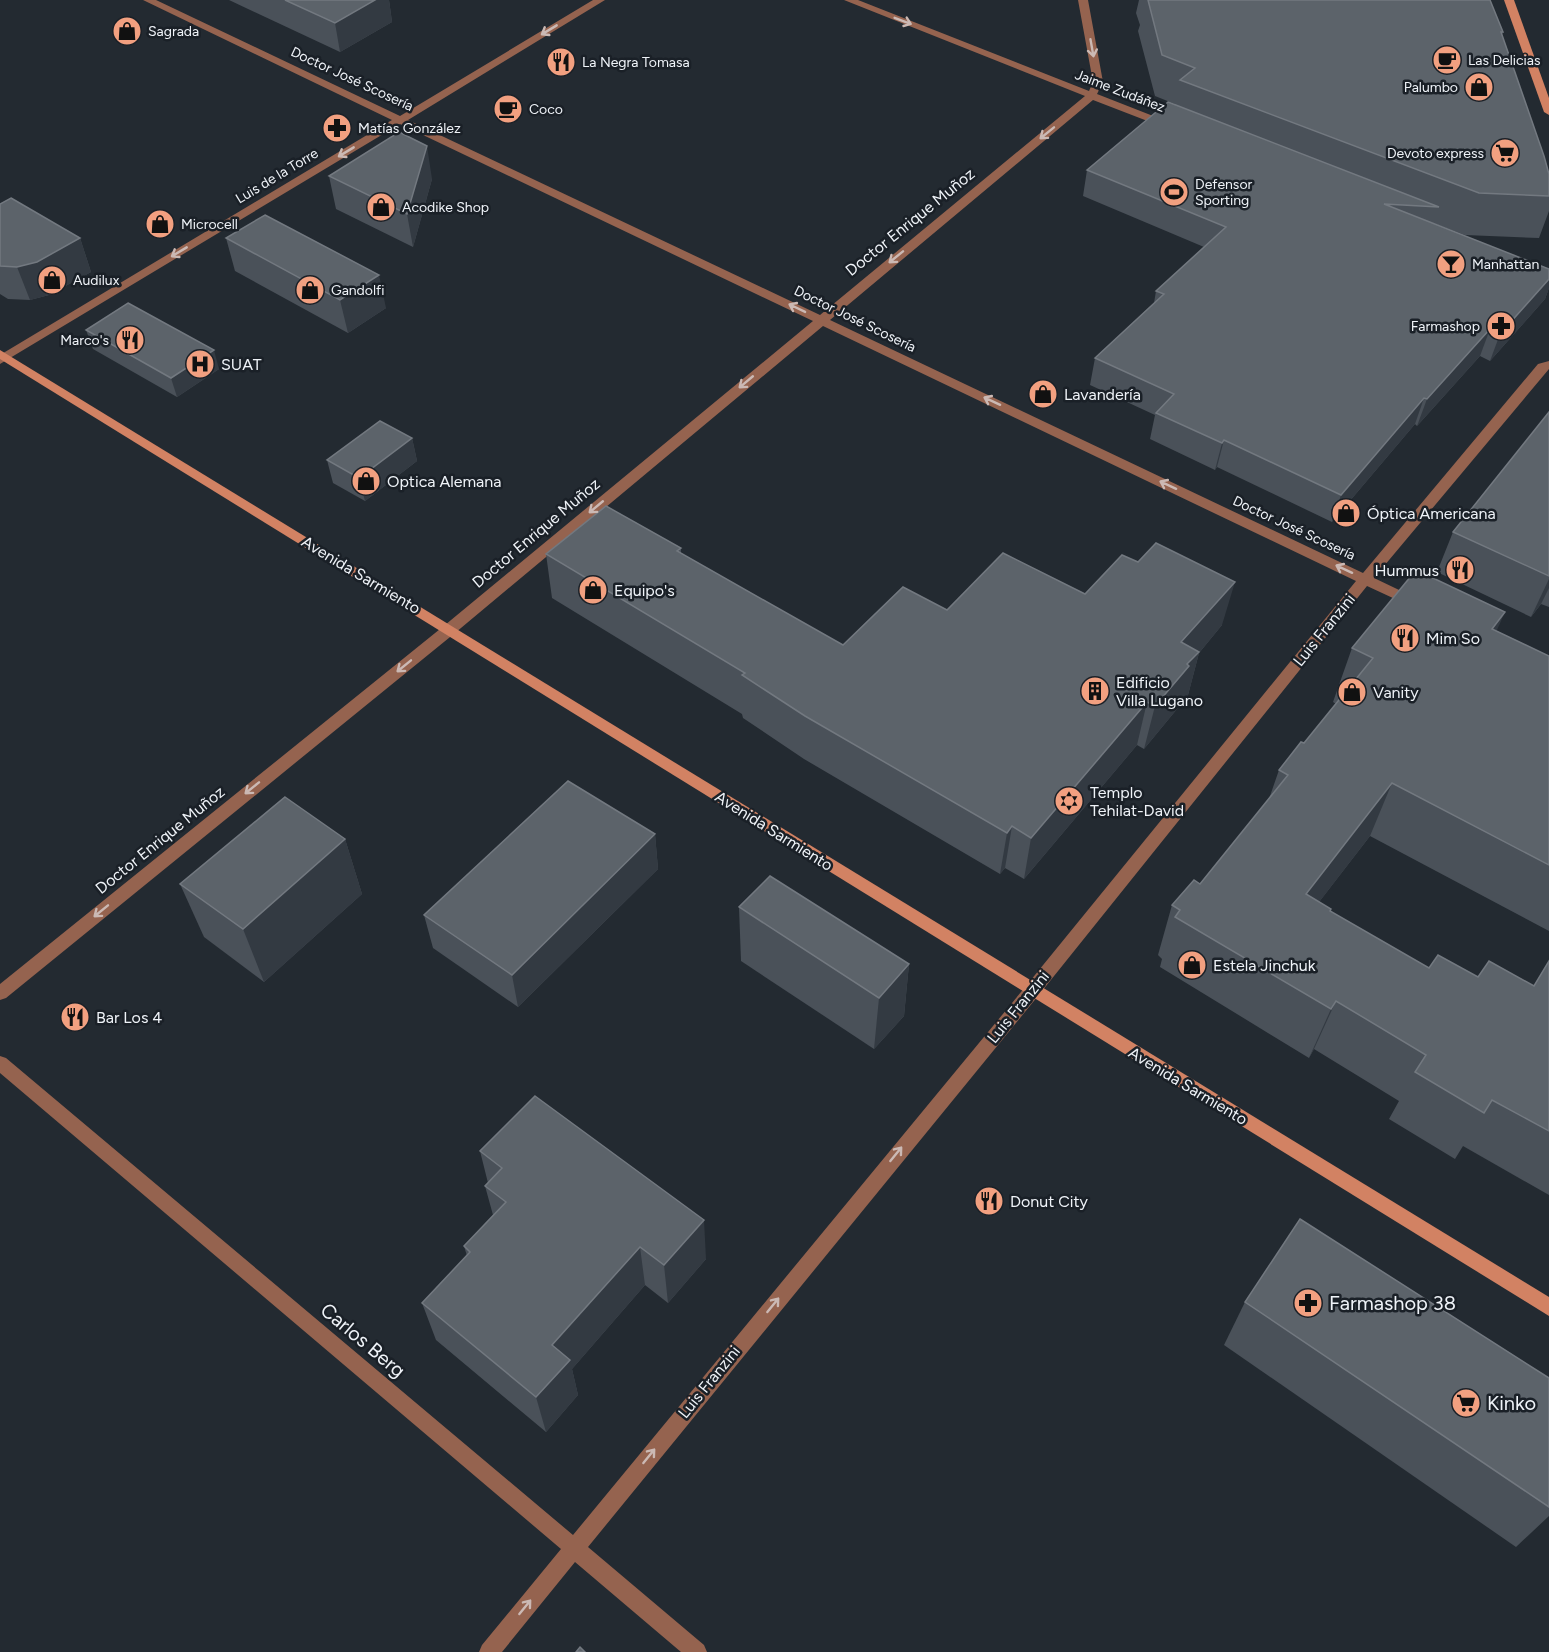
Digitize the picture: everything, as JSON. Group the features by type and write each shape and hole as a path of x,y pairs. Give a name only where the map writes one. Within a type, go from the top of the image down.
{"street":[{"name":"Doctor José Scosería","path":"148,0 1430,610"},
{"name":"Luis de la Torre","path":"1,357 600,0"},
{"name":"Jaime Zudáñez","path":"849,0 1180,130"},
{"path":"1083,0 1098,82 1091,96"},
{"path":"1509,0 1549,112"},
{"name":"Doctor Enrique Muñoz","path":"0,993 450,629 1091,96"},
{"name":"Avenida Sarmiento","path":"1,357 450,629 1032,991 1549,1307"},
{"name":"Luis Franzini","path":"489,1652 1032,991 1365,579 1542,367 1549,365"},
{"name":"Carlos Berg","path":"0,1063 697,1652"}],"building":[{"path":"285,0 375,0 335,23"},
{"path":"1148,0 1490,0 1503,32 1501,32 1544,156 1549,174 1549,196 1479,193 1180,80 1195,68 1162,55"},
{"path":"1168,102 1439,207 1384,204 1549,269 1549,279 1500,334 1490,329 1427,399 1424,398 1341,495 1224,440 1222,443 1156,413 1174,394 1095,358 1164,294 1156,291 1226,227 1087,170"},
{"path":"399,132 427,146 407,214 329,176"},
{"path":"11,198 80,238 37,262 17,267 0,266 0,204"},
{"path":"265,215 379,275 340,300 226,238"},
{"path":"128,303 214,350 171,378 86,330"},
{"path":"1549,412 1549,576 1453,532"},
{"path":"380,421 412,438 359,478 327,460"},
{"path":"606,506 681,548 677,551 843,645 903,587 947,610 1003,553 1085,594 1122,555 1138,562 1156,543 1235,582 1181,642 1199,652 1187,664 1189,666 1155,706 1147,702 1031,838 1012,826 1007,833 805,716 742,675 745,673 546,554"},
{"path":"1416,570 1505,612 1492,629 1549,656 1549,865 1392,783 1306,894 1331,909 1330,911 1429,968 1438,955 1478,977 1489,961 1534,986 1549,961 1549,1131 1492,1100 1484,1113 1415,1072 1426,1055 1336,1001 1331,1009 1175,917 1180,910 1172,905 1194,880 1200,884 1288,775 1279,770 1373,658 1352,648"},
{"path":"568,781 655,834 512,975 424,915"},
{"path":"285,797 345,839 243,929 180,884"},
{"path":"770,876 909,964 879,998 739,907"},
{"path":"535,1096 704,1220 664,1265 640,1247 552,1345 570,1360 536,1397 422,1303 470,1252 464,1246 506,1202 485,1186 502,1168 480,1151"},
{"path":"1300,1219 1549,1378 1549,1507 1245,1302"}],"place":[{"name":"Sagrada","path":"127,31"},
{"name":"Las Delicias","path":"1447,60"},
{"name":"La Negra Tomasa","path":"561,62"},
{"name":"Palumbo","path":"1479,87"},
{"name":"Coco","path":"508,109"},
{"name":"Matías González","path":"337,128"},
{"name":"Devoto express","path":"1505,153"},
{"name":"Defensor Sporting","path":"1174,192"},
{"name":"Acodike Shop","path":"381,207"},
{"name":"Microcell","path":"160,224"},
{"name":"Manhattan","path":"1451,264"},
{"name":"Audilux","path":"52,280"},
{"name":"Gandolfi","path":"310,290"},
{"name":"Farmashop","path":"1501,326"},
{"name":"Marco's","path":"130,340"},
{"name":"SUAT","path":"200,364"},
{"name":"Lavandería","path":"1043,394"},
{"name":"Optica Alemana","path":"366,481"},
{"name":"Óptica Americana","path":"1346,513"},
{"name":"Hummus","path":"1460,570"},
{"name":"Equipo's","path":"593,590"},
{"name":"Mim So","path":"1405,638"},
{"name":"Edificio Villa Lugano","path":"1095,691"},
{"name":"Vanity","path":"1352,692"},
{"name":"Templo Tehilat-David","path":"1069,801"},
{"name":"Estela Jinchuk","path":"1192,965"},
{"name":"Bar Los 4","path":"75,1017"},
{"name":"Donut City","path":"989,1201"},
{"name":"Farmashop 38","path":"1308,1303"},
{"name":"Kinko","path":"1466,1403"}]}
